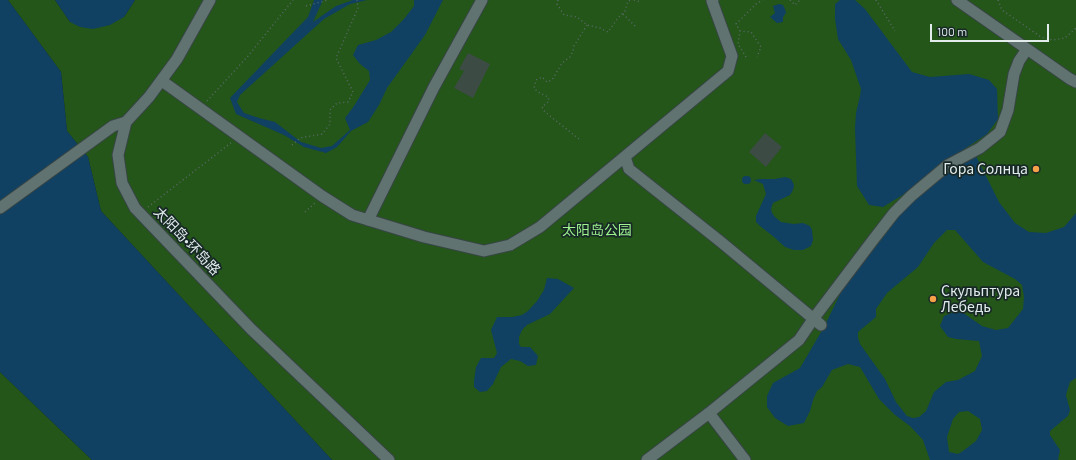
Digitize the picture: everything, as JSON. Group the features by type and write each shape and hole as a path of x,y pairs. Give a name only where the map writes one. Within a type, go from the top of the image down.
{"street":[{"name":"太阳岛•环岛路","path":"210,0 177,59 162,81 126,122 118,154 122,183 135,208 251,329 389,460"},
{"path":"368,220 434,87 482,0"},
{"path":"162,81 322,196 352,215 437,241 484,251 510,245 540,227 728,71 732,56 712,1 713,0"},
{"path":"957,0 1070,80 1076,82"},
{"path":"647,460 709,413 799,340 817,322 894,213 931,178 948,165 980,148 1000,132 1008,110 1014,74 1019,61 1027,49"},
{"path":"0,208 112,126 126,122"},
{"path":"625,157 629,169 718,239 817,322"},
{"path":"709,413 745,460"}],"path":[{"path":"200,108 248,56 293,0"},
{"path":"306,6 328,0"},
{"path":"292,145 300,138 322,134 330,124 330,110 337,103 348,102 353,92 336,58 358,8 357,0"},
{"path":"558,0 557,4 564,15 578,17 587,26 600,28 608,32 625,11 628,1 634,0 640,2"},
{"path":"746,57 738,44 740,31 736,24 756,4 763,0"},
{"path":"790,0 795,5 800,0"},
{"path":"876,0 894,30"},
{"path":"998,0 1002,10 1041,37 1052,40 1065,38 1076,28"},
{"path":"623,14 636,26"},
{"path":"579,139 545,112 542,107 549,101 548,97 538,92 534,88 536,80 542,77 547,82 552,80 562,63 570,58 574,46 587,26"},
{"path":"740,31 751,32 761,48 757,57"},
{"path":"140,213 240,137"},
{"path":"305,212 322,196"}],"green space":[{"name":"太阳岛公园","path":"8,0 55,0 70,22 124,17 135,0 1076,0 1076,460 332,460 101,211 88,157 67,131 61,72"},
{"path":"0,372 92,460 0,460"}],"water":[{"path":"0,0 8,0 61,72 67,131 88,157 101,211 332,460 92,460 0,372"},
{"path":"55,0 135,0 124,17 110,25 93,29 80,27 70,22"},
{"path":"314,0 323,0 313,22 336,6 353,0 367,0 350,4 324,19 240,95 237,102 244,113 275,122 301,142 321,148 332,146 350,130 345,118 370,80 369,71 360,64 353,55 358,45 376,40 391,32 414,6 414,0 443,0 425,35 387,88 379,105 368,122 351,131 337,147 326,153 304,147 284,135 236,114 230,98 308,17"},
{"path":"840,0 855,0 865,9 912,72 930,77 969,74 989,80 997,89 998,119 987,134 948,160 948,165 955,169 976,156 999,202 1015,223 1029,232 1046,233 1064,227 1076,213 1076,378 1070,382 1066,395 1070,410 1068,416 1050,431 1050,435 1060,450 1058,460 930,460 923,440 910,426 895,415 879,399 860,367 848,364 832,370 822,387 817,391 804,423 788,426 775,418 767,407 767,396 773,383 800,368 824,327 844,286 905,208 932,186 931,178 924,179 883,207 869,205 857,186 855,128 856,113 861,89 851,60 838,39 835,19 835,4","holes":["947,230 955,230 983,262 1015,279 1022,285 1024,297 1023,309 1008,328 996,330 982,326 962,312 944,316 940,326 948,337 979,341 982,356 975,371 958,380 946,382 934,392 926,411 919,417 913,418 907,416 896,402 885,379 860,344 858,332 876,317 876,309 887,293 918,267 934,243","968,411 980,419 982,430 976,441 963,451 958,454 949,452 947,437 953,419 959,412"]},
{"path":"779,4 783,5 786,13 783,17 783,22 777,23 770,17 775,13 773,6"},
{"path":"785,177 791,179 794,185 793,190 790,195 773,203 771,209 775,217 781,222 794,224 803,223 810,226 813,240 811,246 803,250 794,250 785,247 756,222 756,216 766,194 763,184 754,180"},
{"path":"547,278 558,279 574,288 550,314 527,325 522,330 519,337 519,344 521,347 530,347 538,356 536,365 528,366 520,361 511,359 501,367 493,384 487,391 480,392 474,387 476,367 481,358 494,358 497,353 491,330 497,317 512,317 522,315 528,311 544,290"}],"building":[{"path":"468,53 490,64 473,98 454,88 464,71 459,69"},
{"path":"765,133 782,147 766,167 749,152"}],"place":[{"name":"Гора Солнца","path":"1036,169"},
{"name":"Скульптура Лебедь","path":"933,299"}]}
